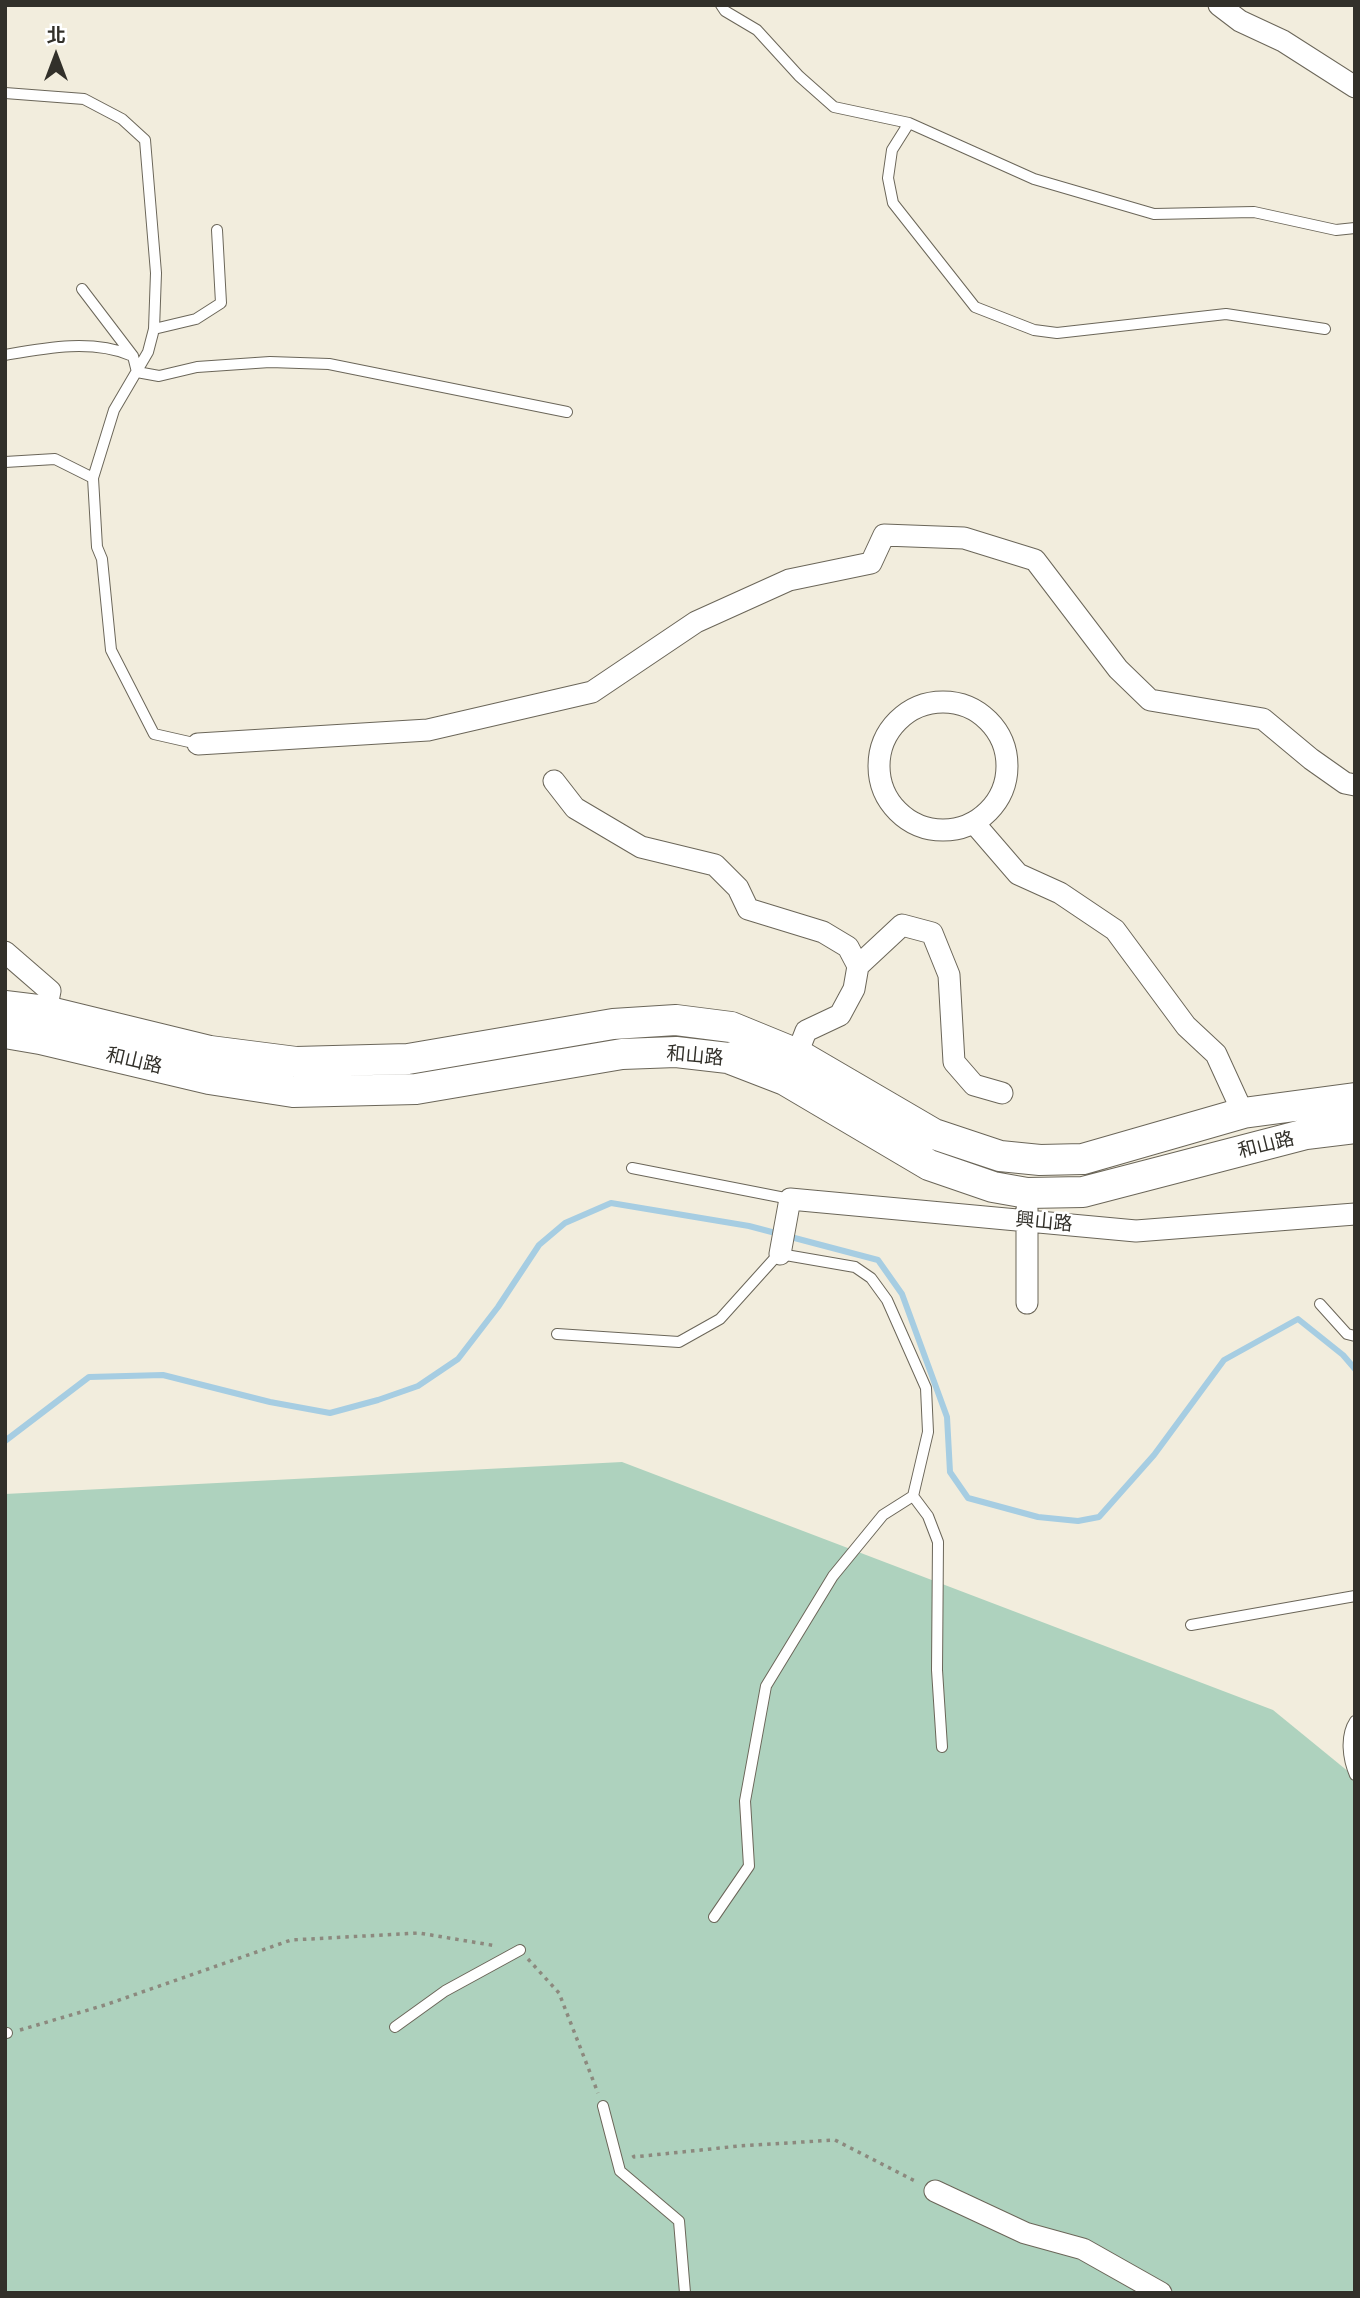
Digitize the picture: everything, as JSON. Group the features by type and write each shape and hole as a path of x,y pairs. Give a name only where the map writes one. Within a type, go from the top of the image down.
{"main road":[{"name":"和山路","path":"5,1006 46,1012 210,1051 296,1062 408,1059 613,1024 676,1020 731,1027 797,1054 934,1134 999,1156 1040,1160 1083,1159 1243,1114 1355,1098"},
{"name":"和山路","path":"5,1033 209,1079 293,1092 416,1089 622,1054 676,1052 728,1058 785,1080 929,1165 993,1187 1027,1207 1307,1134 1355,1129"}],"street":[{"path":"1219,5 1240,21 1283,41 1355,87"},
{"path":"198,744 428,730 592,692 696,622 789,580 871,563 884,535 964,538 1035,560 1118,669 1150,700 1263,719 1311,760 1345,783 1355,785"},
{"path":"937,702 962,704 984,716 1000,735 1008,760 1005,785 993,807 974,823 949,830 924,827 902,816 886,796 879,772 881,747 893,725 913,709 937,702"},
{"path":"554,781 575,808 641,847 715,865 738,888 748,909 823,932 848,947 858,966"},
{"path":"974,823 1018,874 1060,893 1115,930 1186,1026 1216,1054 1243,1114"},
{"path":"797,1054 806,1031 840,1016 854,989 858,966 902,925 932,933 949,975 954,1062 974,1085 1002,1093"},
{"path":"5,952 50,991 46,1012"},
{"path":"780,1254 790,1199"},
{"name":"興山路","path":"790,1199 1027,1207 1136,1231 1355,1214"},
{"path":"1027,1207 1027,1303"},
{"path":"935,2191 1025,2233 1083,2249 1161,2293"}],"lane":[{"path":"721,5 725,11 757,30 799,76 834,107 909,123 1034,178 1154,214 1254,212 1336,230 1355,228"},
{"path":"5,93 84,99 122,119 145,140 156,273 154,329 148,352 114,410 93,478 97,547 102,559 111,650 153,734 198,744"},
{"path":"909,123 892,150 888,178 892,203 975,307 1034,330 1057,333 1226,314 1325,329"},
{"path":"154,329 196,319 220,303 217,230"},
{"path":"82,289 133,356 137,372"},
{"path":"5,355 51,348 112,348 133,356"},
{"path":"137,372 159,376 209,366 270,362 329,364 567,412"},
{"path":"5,462 55,459 93,478"},
{"path":"632,1168 790,1199"},
{"path":"557,1334 679,1342 720,1319 780,1254 855,1267 871,1278 887,1300 926,1388 928,1432 913,1496 883,1515 833,1576 766,1686 745,1801 749,1866 714,1917"},
{"path":"1320,1304 1347,1334 1355,1336"},
{"path":"913,1496 928,1516 938,1542 937,1670 942,1747"},
{"path":"1191,1625 1355,1596"},
{"path":"1355,1721 1350,1728 1349,1761 1355,1775"},
{"path":"395,2027 445,1992 520,1950"},
{"path":"603,2106 620,2171 679,2221 685,2293"}],"path":[{"path":"6,2033 105,2005 291,1940 419,1933 520,1950 559,1993 603,2106"},
{"path":"628,2147 634,2157 739,2146 835,2140 935,2191"}],"green space":[{"path":"622,1462 1273,1710 1355,1777 1355,2293 5,2293 5,1494"}],"waterway":[{"path":"5,1441 89,1377 163,1375 270,1402 330,1413 418,1386 458,1359 498,1307 539,1245 565,1223 611,1203 749,1226 878,1260 902,1294 947,1417 950,1472 968,1498 1038,1517 1078,1521 1099,1517 1154,1455 1224,1360 1298,1319 1343,1355 1355,1369"}]}
